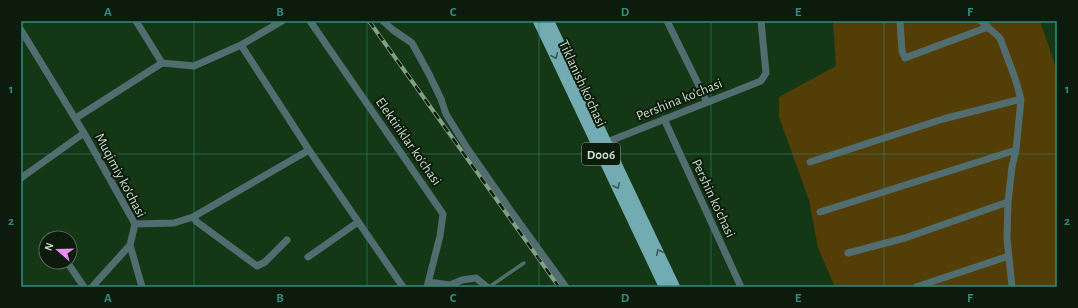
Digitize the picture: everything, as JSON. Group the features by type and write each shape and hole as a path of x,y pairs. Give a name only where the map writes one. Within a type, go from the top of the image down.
{"main road":[{"name":"Tiklanish ko'chasi","path":"538,21 664,287"},
{"name":"D006","path":"549,21 676,287"}],"street":[{"path":"136,21 162,63"},
{"path":"76,118 162,63 194,66 241,45 282,21"},
{"name":"Elektiriklar ko'chasi","path":"310,21 443,214 440,236 427,284"},
{"path":"383,21 412,44 429,74 441,99 446,114 467,148 566,287"},
{"path":"667,21 707,102"},
{"name":"Pershina ko'chasi","path":"607,142 761,81 766,74 760,21"},
{"path":"900,21 902,51 905,58 988,27"},
{"path":"981,21 1000,38 1021,99 1016,150 1012,167 1008,202 1007,238 1012,287"},
{"name":"Muqimiy ko‘chasi","path":"21,30 76,118 135,224 130,245 92,287"},
{"path":"241,45 309,150 403,287"},
{"path":"810,162 943,119 1021,99"},
{"name":"Pershin ko'chasi","path":"664,119 741,287"},
{"path":"21,178 84,133"},
{"path":"135,224 174,223 193,217 309,150"},
{"path":"820,212 1016,150"},
{"path":"848,253 905,238 1008,202"},
{"path":"193,217 196,222 258,266 265,262 287,240"},
{"path":"308,257 358,222"},
{"name":"Muqimiy ko‘chasi","path":"130,245 142,287"},
{"path":"916,287 1009,256"},
{"path":"73,270 84,287"},
{"path":"427,284 450,285 462,280 476,278 488,287"}],"lane":[{"path":"488,287 524,263"}],"shaded area":[{"path":"833,21 1040,21 1057,75 1057,287 835,287 818,248 809,200 779,117 779,97 836,66"}],"railway":[{"path":"369,21 559,287"}]}
